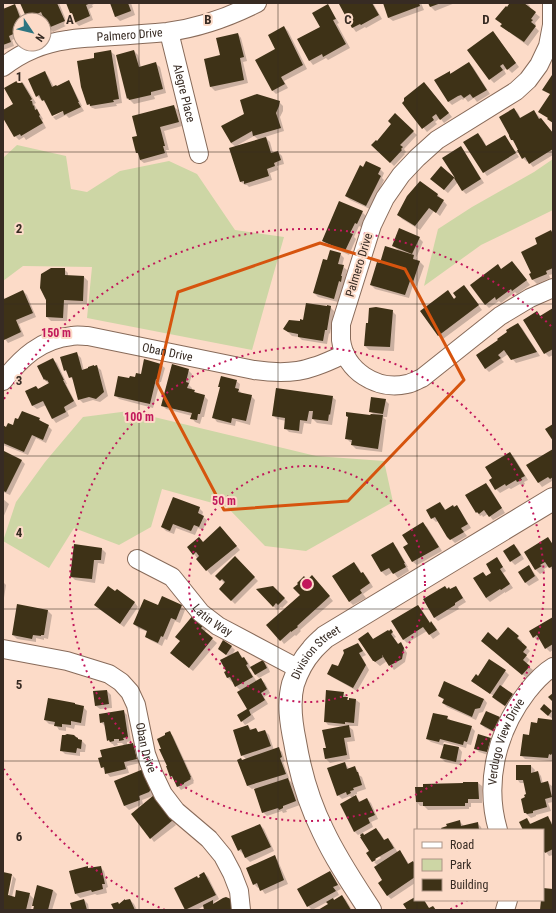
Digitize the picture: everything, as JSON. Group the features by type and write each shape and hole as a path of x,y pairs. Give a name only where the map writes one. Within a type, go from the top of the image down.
{"street":[{"name":"Palmero Drive","path":"3,67 22,54 45,45 67,40 169,32 219,20 257,3"},
{"name":"Palmero Drive","path":"552,3 552,25 548,46 539,65 528,80 516,90 437,140 401,175 385,198 372,225 341,324 341,340 345,354 354,368 366,378 380,384 393,386 408,384 422,378 500,316 530,298 553,288"},
{"name":"Alegre Place","path":"169,32 199,154"},
{"name":"Oban Drive","path":"3,381 26,355 41,345 56,339 72,336 88,336 270,372 290,372 312,368 345,354"},
{"name":"Division Street","path":"370,910 323,831 309,798 298,763 290,705 293,685 299,669 312,650 325,637 553,499"},
{"name":"Latin Way","path":"137,559 172,577 202,613 218,626 299,669"},
{"name":"Oban Drive","path":"3,649 68,661 109,674 121,682 130,692 136,706 146,754 152,772 164,794 176,810 209,839 223,856 239,891 241,910"},
{"name":"Verdugo View Drive","path":"498,829 495,822 492,798 493,773 497,749 505,726 519,703 532,686 553,666"}],"highlighted area":[{"path":"320,243 405,269 464,380 348,501 224,510 157,383 178,292"}],"green space":[{"path":"17,145 66,156 71,189 87,192 120,171 169,161 197,174 235,230 284,237 252,350 87,318 92,267 23,266 3,281 3,158"},
{"path":"553,159 553,210 481,245 424,286 438,229 472,207 534,172"},
{"path":"129,411 316,456 384,461 393,502 306,551 265,546 227,507 162,489 151,527 119,545 74,528 49,568 3,541 16,502 45,462 83,417"}],"building":[{"path":"20,3 57,3 65,21 52,26 52,12 24,12"},
{"path":"66,3 91,3 86,5 90,16 74,23"},
{"path":"110,3 128,3 131,11 115,17"},
{"path":"372,3 379,15 361,25 360,24 352,28 339,4"},
{"path":"383,3 419,3 420,6 388,18"},
{"path":"428,3 441,3 430,7"},
{"path":"508,3 524,3 536,12 531,19 533,20 531,22 536,26 524,42 500,26 502,24 495,19 506,6 507,7 509,4"},
{"path":"15,4 18,12 12,12 12,35 9,36 11,42 3,45 3,9"},
{"path":"328,4 336,19 333,20 346,44 323,57 322,54 309,61 297,39 320,27 312,13"},
{"path":"284,26 303,65 281,77 285,84 272,91 255,60 275,49 268,35"},
{"path":"493,31 516,63 507,70 503,64 500,66 503,70 489,80 467,50"},
{"path":"238,33 244,57 240,58 244,80 210,87 204,59 220,55 216,38"},
{"path":"111,50 119,99 113,100 114,102 90,106 90,104 87,105 81,87 77,61 94,58 94,53"},
{"path":"134,50 139,67 156,62 163,89 151,92 151,95 129,100 128,98 127,99 116,55"},
{"path":"469,62 487,90 473,98 470,94 464,98 461,95 448,102 434,80 450,71 450,74"},
{"path":"45,71 52,87 69,80 81,107 64,115 63,111 52,116 44,100 42,101 39,95 36,97 28,79"},
{"path":"552,75 553,123 538,112 550,94 542,90"},
{"path":"20,79 32,99 30,101 32,101 35,110 37,109 43,123 21,136 20,134 14,137 3,118 3,110 13,104 4,88"},
{"path":"424,82 449,113 440,120 436,114 432,117 434,120 422,129 402,103 404,98"},
{"path":"257,94 280,101 276,113 281,128 253,136 252,131 231,143 221,126 244,114 240,100"},
{"path":"174,105 179,122 160,127 165,146 163,146 165,153 140,160 138,153 136,153 132,137 137,136 132,116"},
{"path":"514,108 520,118 534,110 539,119 541,118 553,133 553,149 529,164 525,157 522,159 513,140 511,140 499,117"},
{"path":"395,113 414,131 400,145 403,147 401,149 402,150 390,163 371,145 376,140 377,141 391,124 388,121"},
{"path":"478,133 486,146 505,135 516,153 483,173 463,142"},
{"path":"266,137 271,153 278,151 281,160 274,163 275,166 267,169 269,176 244,184 244,181 240,182 229,148"},
{"path":"461,146 481,179 462,191 454,178 444,190 430,179 441,166 455,178 442,158"},
{"path":"366,161 381,168 378,174 381,176 366,206 345,196 360,165 363,167"},
{"path":"420,181 438,194 437,196 444,200 436,213 429,208 415,226 397,215 407,196"},
{"path":"339,201 363,211 357,224 355,223 350,233 353,234 345,251 322,241"},
{"path":"399,228 420,237 412,254 392,246"},
{"path":"551,230 553,234 553,268 546,271 547,274 532,280 529,274 531,273 521,252 537,244 535,238"},
{"path":"385,246 414,255 413,259 420,261 413,282 410,281 405,295 370,285 377,262 380,263"},
{"path":"330,250 341,253 338,264 344,265 341,282 339,281 334,299 313,293 323,259 327,260"},
{"path":"512,261 527,280 512,291 511,289 496,300 495,297 485,305 470,285 498,264 501,269"},
{"path":"51,268 65,268 65,275 84,276 83,301 64,300 63,318 46,317 46,300 40,288 41,274"},
{"path":"464,285 479,305 438,336 420,311 448,290 454,299 456,297 453,293"},
{"path":"23,290 33,313 16,320 21,332 4,340 3,297 4,299"},
{"path":"306,303 331,306 327,330 325,330 323,341 298,337 298,334 288,332 283,329 289,320 303,320"},
{"path":"376,307 393,310 390,347 364,346 369,308"},
{"path":"553,308 553,349 544,354 523,320 537,311 540,316"},
{"path":"518,323 537,352 511,360 504,350 498,355 501,358 485,369 476,355 498,340 497,339 507,332 506,330"},
{"path":"77,352 82,370 97,365 104,392 96,399 89,397 78,400 72,377 69,378 66,370 64,371 60,357"},
{"path":"53,358 74,401 64,407 66,412 52,419 43,401 32,406 25,391 36,386 38,389 49,383 47,380 44,380 37,366"},
{"path":"144,359 161,364 150,404 114,396 118,376 129,378 130,376 135,377 136,373 141,374"},
{"path":"172,364 189,369 186,382 189,383 187,388 205,395 197,420 190,419 192,413 161,406"},
{"path":"221,376 237,380 235,388 239,389 238,392 252,395 246,421 232,418 231,423 212,418 220,387 218,387"},
{"path":"276,388 333,396 328,421 312,419 313,411 309,411 307,421 300,420 299,431 284,429 285,418 272,416"},
{"path":"371,397 386,399 383,414 369,412"},
{"path":"22,411 40,418 39,420 49,425 43,440 32,435 24,452 3,443 3,425 6,427 8,423 13,425 15,418 18,419"},
{"path":"346,412 383,415 378,449 351,445 352,440 345,439 348,417 346,416"},
{"path":"553,424 553,441 545,429"},
{"path":"553,449 553,477 550,479 548,477 538,483 526,465"},
{"path":"4,451 22,460 6,492 3,491"},
{"path":"510,452 525,476 521,478 522,480 517,482 516,480 506,486 505,484 495,490 489,480 492,478 485,467"},
{"path":"486,483 502,508 489,517 484,510 479,514 477,512 476,513 465,495"},
{"path":"173,497 200,507 198,513 204,516 199,527 194,525 191,531 173,524 170,531 161,527"},
{"path":"440,502 445,510 453,505 454,507 457,505 468,524 461,528 464,532 450,540 435,517 431,519 426,510"},
{"path":"423,522 439,547 412,562 403,547 408,544 402,535"},
{"path":"220,526 237,546 206,571 196,559 199,556 196,552 193,555 187,547 199,537 203,542"},
{"path":"548,537 553,545 553,566 549,568 545,562 540,565 542,566 535,570 524,552"},
{"path":"393,542 406,567 393,574 389,568 381,572 371,555"},
{"path":"74,544 102,548 101,560 94,560 92,579 70,577"},
{"path":"514,544 521,555 510,562 503,551"},
{"path":"235,556 255,577 231,601 219,589 225,582 222,579 220,581 215,576"},
{"path":"497,557 503,567 500,569 510,584 486,598 473,578 483,572 486,576 491,573 486,564"},
{"path":"354,562 370,583 360,590 362,593 349,602 332,576"},
{"path":"529,565 535,576 525,583 518,572"},
{"path":"312,575 330,596 297,626 298,627 280,641 266,625 300,595 293,588 298,584 297,583 304,576 307,580"},
{"path":"108,586 115,591 117,589 135,602 120,624 94,605"},
{"path":"273,586 285,598 278,605 276,603 273,607 256,589"},
{"path":"445,586 447,589 449,587 450,589 456,586 463,598 455,603 455,605 434,618 423,599"},
{"path":"162,596 182,605 176,620 171,618 163,637 161,636 158,643 145,637 147,631 133,624 144,599 158,605"},
{"path":"17,604 48,610 44,635 33,635 32,639 12,635"},
{"path":"418,605 430,623 431,621 437,630 429,635 423,627 403,640 391,621"},
{"path":"194,614 205,623 201,628 213,638 189,668 170,653 180,641 175,637"},
{"path":"553,617 553,644 545,649 537,635 533,638 529,631"},
{"path":"508,627 519,636 517,638 527,647 523,652 527,655 523,660 530,666 522,675 481,641 488,632 497,640"},
{"path":"391,629 393,632 391,634 398,644 401,642 404,648 402,659 389,666 382,655 383,657 375,662 373,661 358,639 368,632 373,639"},
{"path":"223,640 232,646 226,655 218,649"},
{"path":"358,643 363,651 359,653 366,665 353,688 327,674 332,664 338,666 344,653 343,650"},
{"path":"238,651 242,658 244,657 248,664 246,665 253,677 235,687 230,677 227,678 224,672 226,671 220,660"},
{"path":"489,659 506,670 490,694 471,681 476,674 478,676"},
{"path":"263,660 267,668 255,675 250,667"},
{"path":"261,678 267,689 261,693 265,700 249,710 251,715 241,722 237,715 247,709 237,692"},
{"path":"444,681 484,699 480,708 475,709 472,717 442,703 444,699 438,696"},
{"path":"500,685 513,694 505,706 492,697"},
{"path":"107,690 109,704 95,706 93,691"},
{"path":"326,690 344,692 343,697 348,697 347,700 349,700 349,698 356,699 354,723 345,722 345,724 324,722"},
{"path":"553,693 553,702 548,697"},
{"path":"48,698 84,706 81,723 71,721 71,725 62,724 62,727 54,726 55,722 44,720"},
{"path":"544,704 552,711 548,716 540,709"},
{"path":"124,710 128,737 119,741 119,739 114,739 114,741 107,741 104,722 100,723 99,714"},
{"path":"486,711 500,717 493,731 480,724"},
{"path":"433,713 448,716 447,719 472,726 467,742 464,741 463,745 440,739 439,742 426,739"},
{"path":"538,718 553,720 553,752 551,755 549,754 548,758 520,756 523,734 529,735 531,722 537,723"},
{"path":"248,725 250,730 256,728 258,732 265,730 271,746 241,756 233,730"},
{"path":"349,725 351,737 344,738 347,755 325,759 323,748 326,748 322,730"},
{"path":"170,731 191,777 191,779 184,784 177,787 172,776 170,777 167,766 159,749 161,749 157,739"},
{"path":"478,734 491,738 487,752 474,749"},
{"path":"62,735 74,735 78,739 82,740 81,749 77,748 76,753 60,751"},
{"path":"133,743 137,759 124,762 126,769 105,774 104,767 101,768 98,758 102,757 100,750"},
{"path":"444,744 459,747 456,762 440,758"},
{"path":"279,747 282,757 280,758 286,774 247,786 237,760 241,758 242,760"},
{"path":"345,762 347,769 355,766 362,785 353,788 354,790 350,791 351,793 347,795 346,792 337,796 327,768"},
{"path":"516,765 531,765 531,773 538,771 541,783 548,781 552,797 545,799 547,807 533,811 533,813 524,813 521,799 525,797 524,795 526,794 523,780 516,780"},
{"path":"143,770 151,789 149,792 139,796 140,800 124,806 114,781"},
{"path":"288,778 296,801 283,806 283,808 279,810 278,808 262,813 254,789"},
{"path":"478,782 479,799 468,799 468,803 465,803 465,806 423,806 423,802 416,802 415,787 423,787 423,784"},
{"path":"154,795 173,820 150,839 131,814"},
{"path":"356,795 359,802 367,798 375,815 368,818 370,823 354,832 340,804"},
{"path":"548,816 553,827 553,849 545,853 544,852 544,829 522,829 519,822 527,818 530,824"},
{"path":"460,820 461,826 478,822 479,829 442,829 447,826 446,824"},
{"path":"260,824 271,847 245,858 241,849 238,851 231,836"},
{"path":"376,828 384,840 388,838 394,848 372,862 366,853 369,851 360,835 363,833 364,835"},
{"path":"400,850 408,864 413,861 414,862 414,878 387,896 378,883 382,880 374,867"},
{"path":"275,855 284,880 260,891 257,883 253,885 246,868"},
{"path":"88,866 88,868 101,866 105,884 102,884 103,889 75,894 69,871"},
{"path":"330,871 338,885 333,887 336,891 307,907 297,889"},
{"path":"3,872 12,874 8,895 15,897 16,890 30,893 26,910 3,910"},
{"path":"204,872 216,895 185,910 174,888 197,876 198,878 200,877 199,875"},
{"path":"37,885 53,890 48,910 33,910 34,906 32,906"},
{"path":"544,888 553,889 553,910 540,910 541,901 544,901"},
{"path":"342,895 351,910 318,910 328,904 326,902 333,898 334,900"},
{"path":"226,897 231,899 233,910 204,910 203,905 213,900 213,904"},
{"path":"414,898 414,901 425,901 429,908 433,906 436,910 407,910 403,904"},
{"path":"84,899 87,910 72,910 70,903"},
{"path":"125,899 130,899 135,910 114,910 111,904 118,902 119,904"}]}
